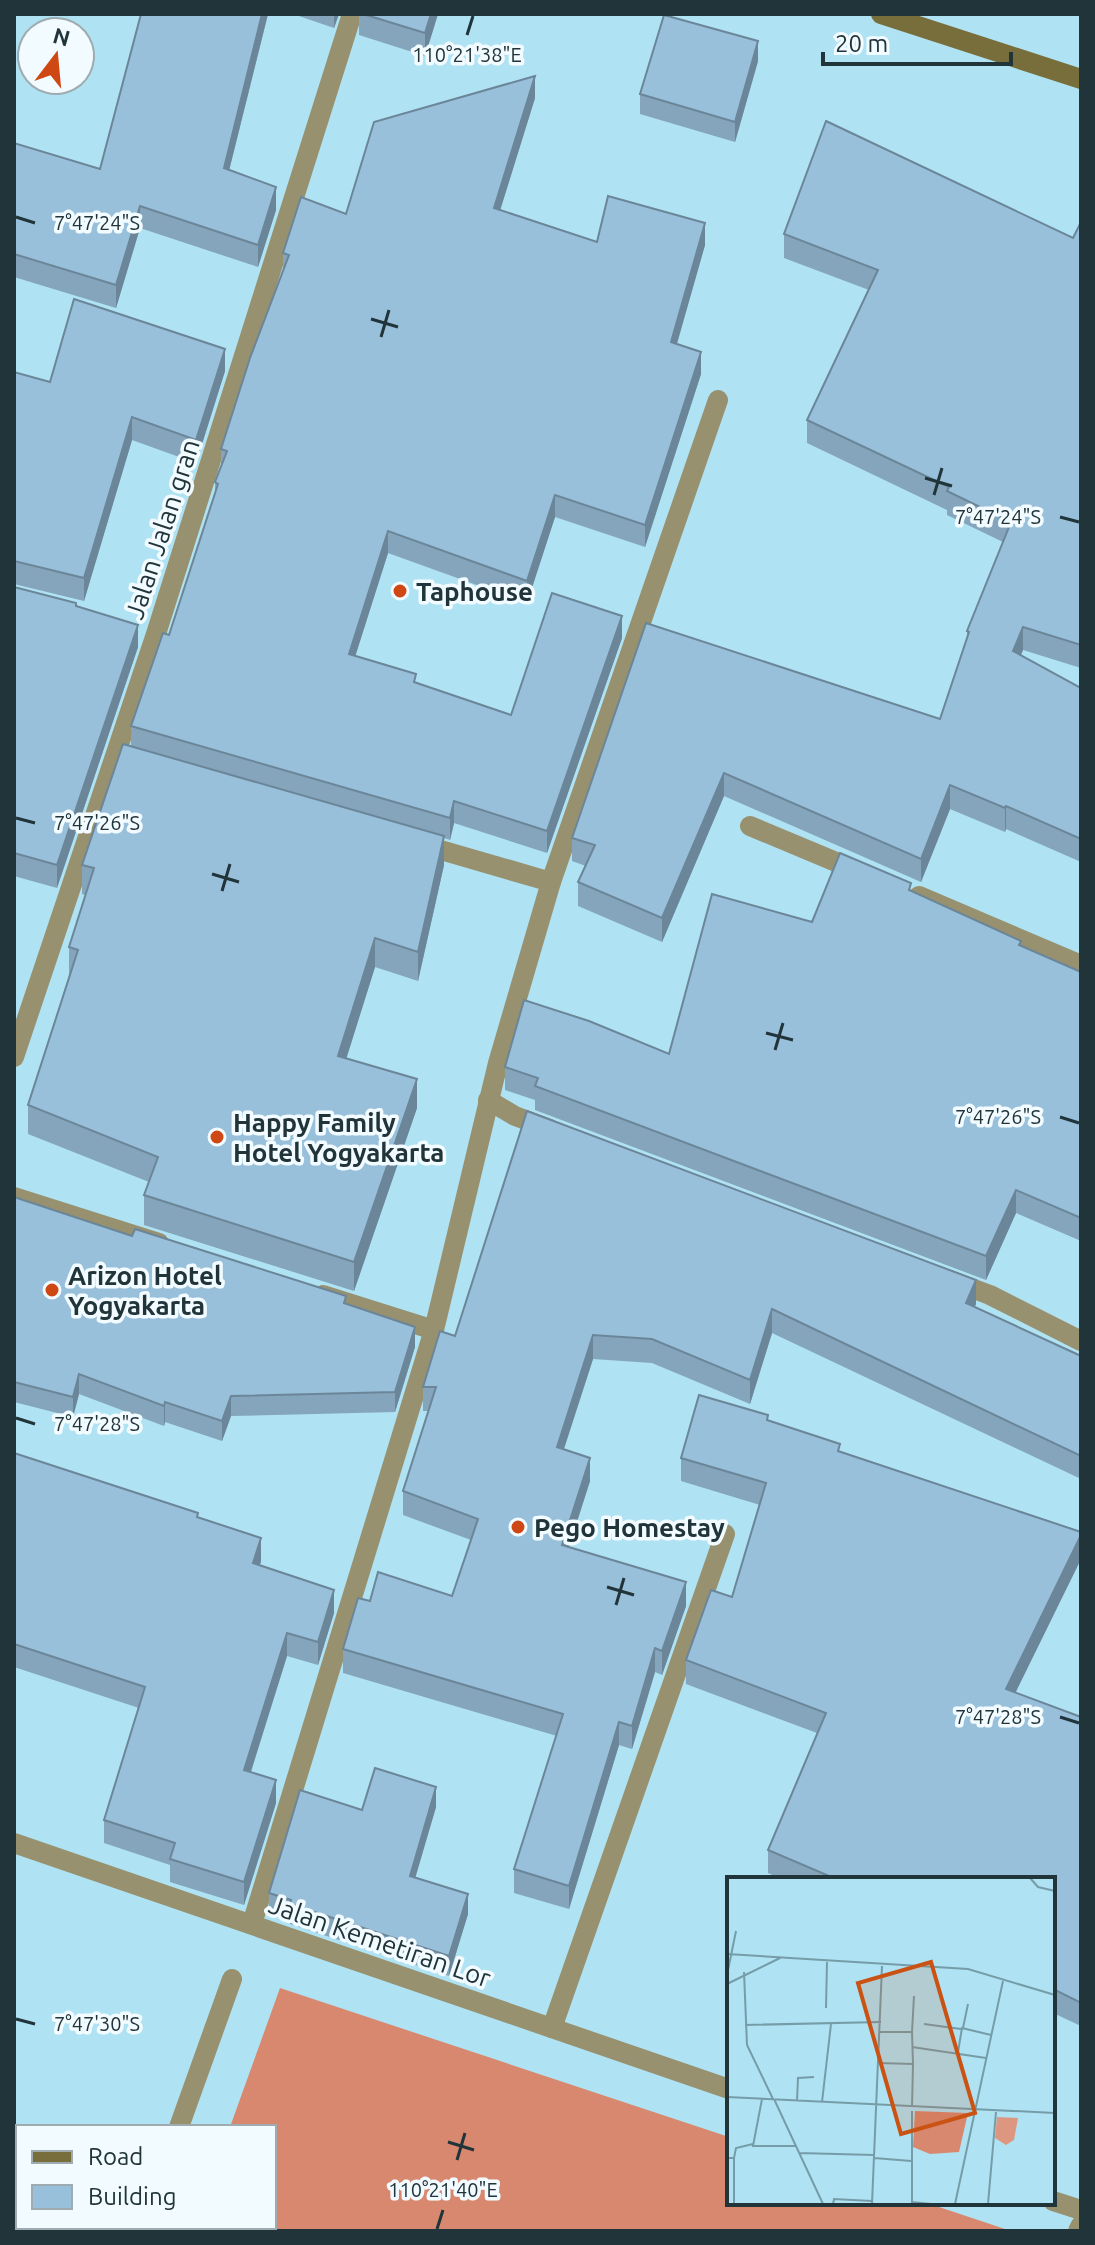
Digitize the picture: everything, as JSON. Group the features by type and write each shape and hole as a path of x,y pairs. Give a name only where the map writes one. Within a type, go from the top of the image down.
{"main road":[{"path":"881,14 1081,79"}],"street":[{"name":"Jalan Jalan gran","path":"14,1057 122,759 149,632 352,14"},
{"path":"252,1924 434,1330 488,1100 551,882 718,400"},
{"path":"750,826 1081,965"},
{"path":"400,839 551,882"},
{"path":"488,1100 515,1116 574,1138"},
{"path":"14,1197 179,1249"},
{"path":"931,1273 990,1295 1081,1341"},
{"path":"299,1288 434,1330"},
{"path":"552,2028 725,1534"},
{"name":"Jalan Kemetiran Lor","path":"14,1843 727,2088"},
{"path":"180,2125 232,1979"},
{"path":"1055,2202 1081,2210"},
{"path":"1078,2231 1081,2225"}],"shaded area":[{"path":"280,1988 727,2136 727,2205 933,2205 1005,2229 193,2231 276,2229 276,2125 231,2125"}],"building":[{"path":"141,14 262,14 224,168 276,187 258,245 140,206 116,285 14,254 14,143 100,169"},
{"path":"363,14 431,14 425,33"},
{"path":"664,15 758,41 735,122 640,94"},
{"path":"535,76 494,208 597,242 608,196 705,223 671,342 701,352 645,525 555,495 527,581 388,531 349,654 416,674 414,682 511,715 552,593 622,616 547,831 454,801 450,818 131,726 163,633 169,635 218,484 215,482 227,451 221,449 250,358 289,255 283,253 301,197 346,214 374,122"},
{"path":"826,121 1073,238 1081,222 1081,645 1023,627 1013,651 1081,688 1081,839 950,785 921,859 724,773 662,918 578,882 595,845 572,838 646,623 940,719 967,631 1011,522 947,491 949,487 807,420 878,270 784,234"},
{"path":"74,299 225,349 196,440 132,417 84,578 14,561 14,372 50,382"},
{"path":"14,587 76,603 76,606 138,625 57,865 14,853"},
{"path":"123,744 444,836 418,952 375,938 338,1056 417,1079 354,1262 144,1195 158,1157 28,1105 78,950 69,947 94,868 82,865"},
{"path":"840,853 911,883 909,890 1081,972 1081,1218 1016,1190 986,1256 535,1086 538,1078 505,1067 524,1000 589,1021 669,1054 712,894 812,922"},
{"path":"527,1111 976,1280 966,1303 1081,1356 1081,1456 772,1309 750,1380 652,1339 593,1335 557,1447 590,1458 562,1545 686,1582 662,1651 655,1648 632,1726 619,1722 569,1886 514,1869 563,1714 343,1649 358,1598 370,1601 378,1572 452,1596 478,1519 403,1491 436,1387 423,1387 440,1331 455,1336"},
{"path":"14,1197 132,1236 135,1229 346,1296 344,1303 415,1327 395,1392 231,1396 222,1421 165,1402 164,1406 79,1374 73,1397 14,1382"},
{"path":"699,1395 768,1415 767,1420 840,1444 838,1451 1081,1532 1006,1689 1081,1717 1081,2003 1055,1990 1055,1877 831,1877 768,1850 826,1713 686,1660 711,1590 732,1597 766,1483 681,1458"},
{"path":"14,1453 198,1513 197,1517 261,1538 253,1563 334,1590 318,1642 287,1633 244,1770 276,1780 244,1882 170,1859 175,1843 104,1820 145,1687 14,1644"},
{"path":"375,1768 436,1787 410,1876 468,1894 449,1956 290,1904 291,1900 269,1893 300,1790 362,1810"},
{"path":"14,2191 16,2229 90,2229 89,2231 14,2231"}],"place":[{"name":"Taphouse","path":"400,591"},
{"name":"Happy Family Hotel Yogyakarta","path":"217,1137"},
{"name":"Arizon Hotel Yogyakarta","path":"52,1290"},
{"name":"Pego Homestay","path":"518,1527"}]}
